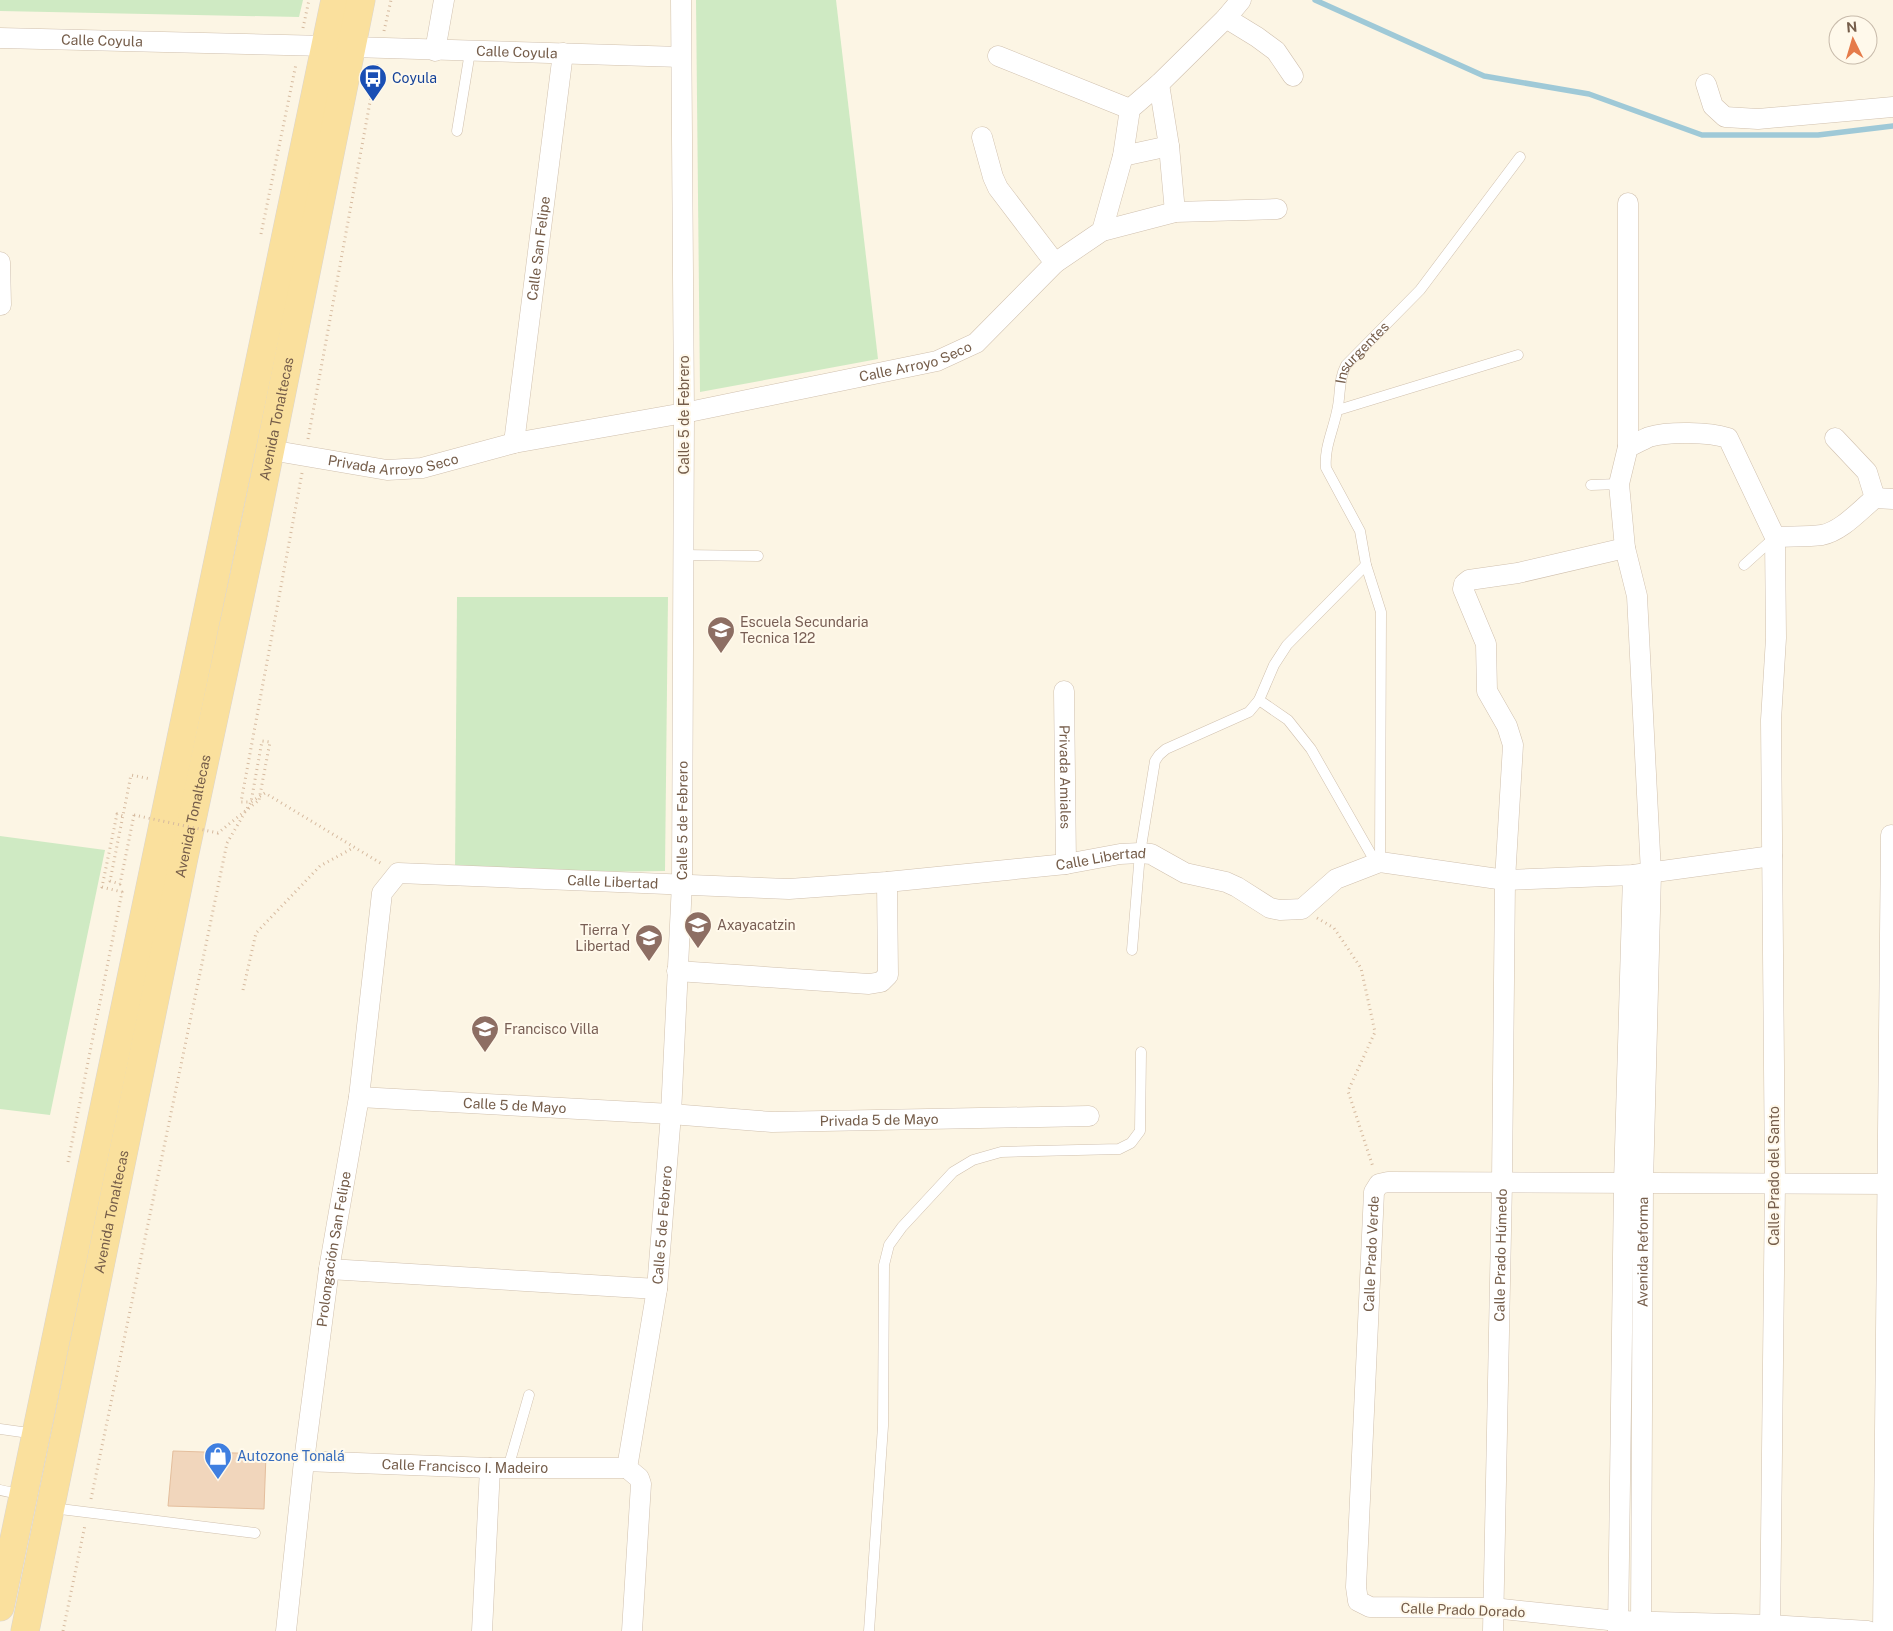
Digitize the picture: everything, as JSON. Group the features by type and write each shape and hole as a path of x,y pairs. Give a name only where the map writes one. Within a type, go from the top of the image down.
{"main road":[{"name":"Avenida Tonaltecas","path":"25,1631 270,450 339,47 335,0"},
{"name":"Avenida Tonaltecas","path":"0,1607 3,1577 11,1535 12,1492 36,1434 339,47 361,0"}],"street":[{"path":"435,51 444,0"},
{"name":"Calle 5 de Febrero","path":"627,1468 657,1289 671,1114 682,884 684,413 681,0"},
{"path":"1102,231 1123,156 1130,109 1159,84 1226,18 1241,0"},
{"path":"1226,18 1257,37 1276,52 1293,76"},
{"name":"Calle Coyula","path":"0,38 681,57"},
{"name":"Calle San Felipe","path":"514,442 563,53"},
{"path":"998,56 1130,109"},
{"path":"1159,84 1169,146 1175,212"},
{"path":"1706,84 1713,106 1724,118 1758,119 1893,107"},
{"path":"982,137 992,177 998,188 1055,262"},
{"path":"1123,156 1169,146"},
{"name":"Avenida Reforma","path":"1618,1626 1634,1183 1642,874 1637,596 1625,548 1619,484 1628,447 1628,203"},
{"name":"Calle Arroyo Seco","path":"514,442 684,413 937,361 976,343 1055,262 1102,231 1175,212 1277,209"},
{"path":"0,262 1,305"},
{"path":"1628,447 1650,437 1674,434 1717,434 1728,438 1775,537 1822,535 1840,527 1884,498 1867,472 1834,438"},
{"name":"Privada Arroyo Seco","path":"270,450 387,470 406,470 422,468 514,442"},
{"name":"Calle Prado del Santo","path":"1770,1628 1775,1184 1771,720 1776,638 1775,537"},
{"name":"Calle Prado Húmedo","path":"1493,1631 1502,1182 1505,880 1512,745 1507,726 1487,691 1486,644 1463,589 1464,584 1469,580 1518,573 1625,548"},
{"name":"Privada Amiales","path":"1064,690 1066,864"},
{"path":"1884,1631 1890,1184 1891,835"},
{"name":"Calle Libertad","path":"398,873 789,889 887,882 1066,864 1140,853 1151,854 1185,873 1226,882 1270,908 1280,910 1302,909 1336,879 1378,862"},
{"path":"1378,862 1505,880 1642,874 1772,856"},
{"name":"Prolongación San Felipe","path":"286,1631 304,1461 329,1269 359,1098 382,893 398,873"},
{"path":"677,972 869,984 881,982 888,975 887,882"},
{"name":"Calle 5 de Mayo","path":"359,1098 671,1114"},
{"name":"Privada 5 de Mayo","path":"671,1114 772,1122 1089,1116"},
{"path":"1379,1184 1388,1182 1502,1182 1890,1184"},
{"name":"Avenida Reforma","path":"1634,1183 1641,1626"},
{"name":"Calle Prado Verde","path":"1358,1601 1356,1577 1374,1192 1379,1184"},
{"path":"329,1269 657,1289"},
{"name":"Calle Francisco I. Madeiro","path":"304,1461 499,1468 627,1468"},
{"path":"482,1631 499,1468"},
{"path":"627,1468 638,1478 641,1484 632,1631"},
{"name":"Calle Prado Dorado","path":"1358,1601 1370,1607 1493,1608 1618,1626 1868,1631"}],"lane":[{"path":"457,131 470,52"},
{"name":"Insurgentes","path":"1518,355 1338,410 1340,378 1346,365 1420,290 1520,156"},
{"path":"1338,410 1326,449 1326,468 1357,523 1366,565 1381,612 1378,862"},
{"path":"1591,485 1619,484"},
{"path":"1744,565 1775,537"},
{"path":"683,555 758,556"},
{"path":"1132,950 1140,853 1155,761 1166,749 1249,712 1259,700 1274,665 1287,645 1366,565"},
{"path":"1259,700 1288,720 1311,749 1378,862"},
{"path":"869,1631 883,1426 884,1265 889,1245 902,1227 953,1172 973,1160 1001,1152 1119,1149 1131,1143 1140,1131 1142,1052"},
{"path":"499,1468 529,1395"},
{"path":"0,1429 36,1434"},
{"path":"49,1508 255,1533"}],"path":[{"path":"299,46 309,0"},
{"path":"391,0 380,48 241,802 251,802 266,793 353,848 398,873"},
{"path":"63,1631 227,843 251,802 262,741 270,742 259,800 218,833 134,815 120,884 110,881 131,775"},
{"path":"114,931 122,892 102,887 117,814 123,816"},
{"path":"243,990 256,933 320,866 353,848"},
{"name":"Calle Prado Verde","path":"1334,928 1362,968 1375,1032 1348,1091 1379,1184"}],"green space":[{"path":"0,0 303,0 299,17 0,11"},
{"path":"696,0 836,0 878,359 700,392"},
{"path":"457,597 668,597 665,871 455,874"},
{"path":"0,836 105,850 50,1115 0,1109"}],"building":[{"name":"Autozone Tonalá","path":"173,1451 266,1454 264,1509 168,1506"}],"waterway":[{"path":"1315,0 1484,76 1589,94 1702,135 1818,135 1893,126"}],"place":[{"name":"Coyula","path":"373,102"},
{"name":"Escuela Secundaria Tecnica 122","path":"721,654"},
{"name":"Axayacatzin","path":"698,949"},
{"name":"Tierra Y Libertad","path":"649,962"},
{"name":"Francisco Villa","path":"485,1053"},
{"name":"Autozone Tonalá","path":"218,1480"}]}
